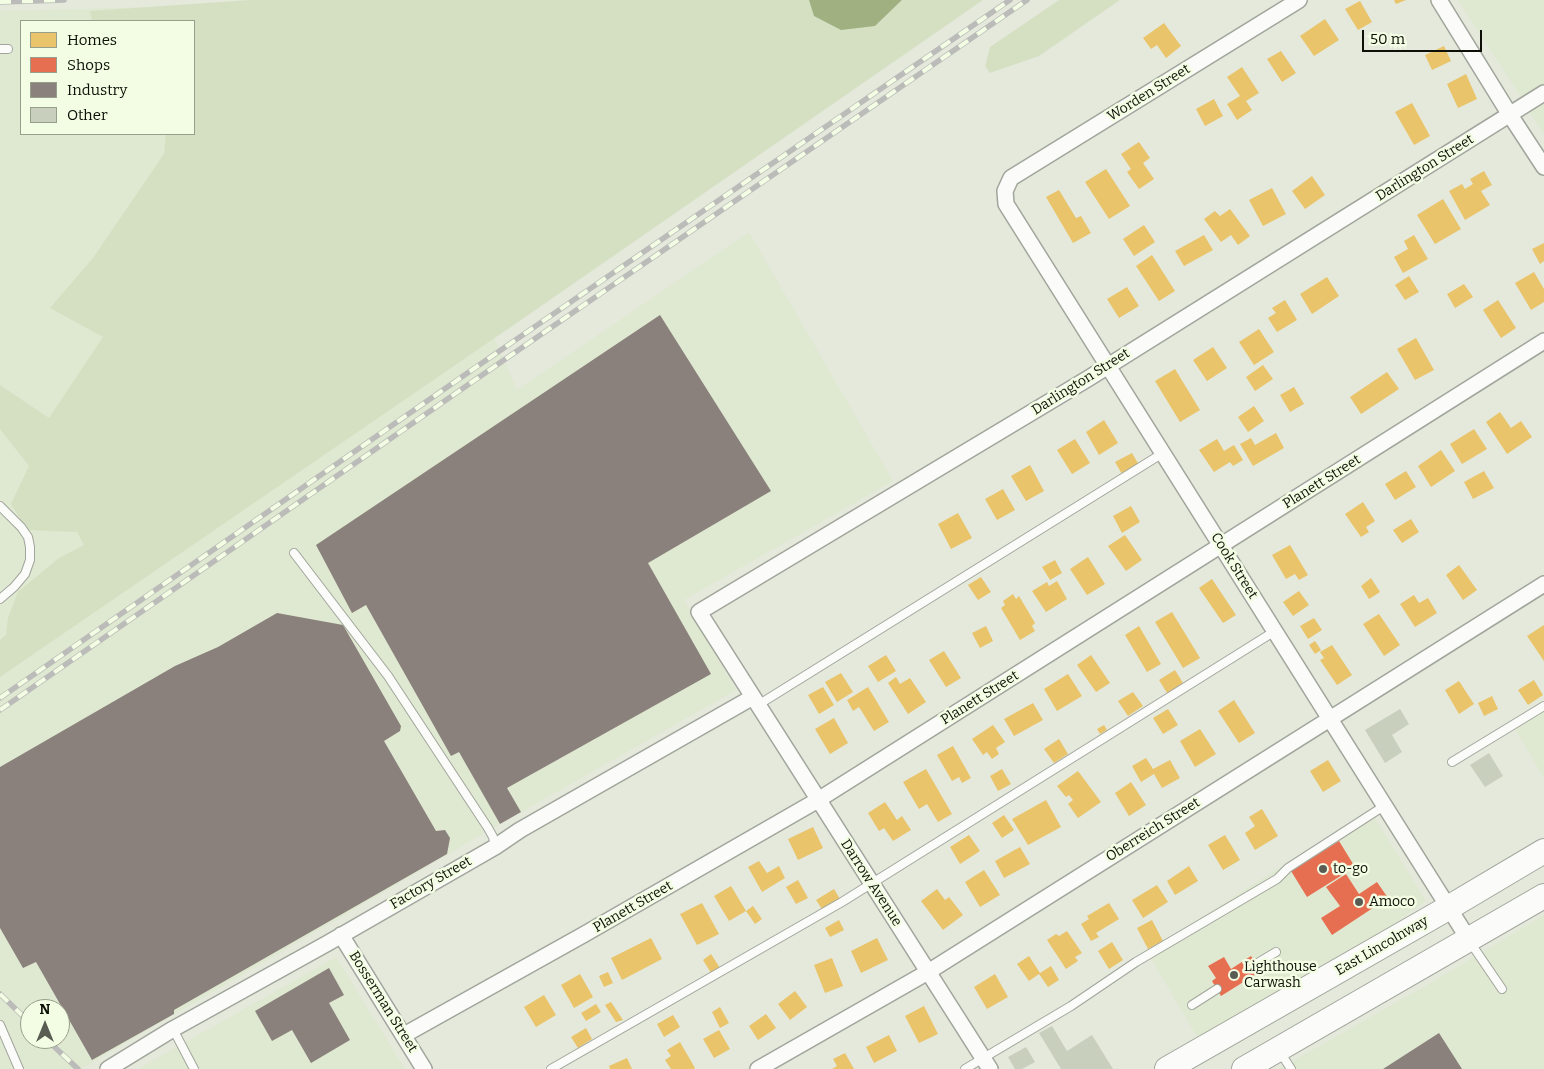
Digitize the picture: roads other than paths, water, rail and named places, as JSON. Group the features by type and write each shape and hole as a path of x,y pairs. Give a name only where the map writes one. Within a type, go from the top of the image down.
{"main road":[{"name":"East Lincolnway","path":"1168,1069 1544,851"},
{"path":"1244,1069 1544,896"}],"street":[{"name":"Worden Street","path":"1005,191 1012,178 1299,0"},
{"path":"1440,0 1544,167"},
{"name":"Darlington Street","path":"756,701 700,612 1107,366 1544,93"},
{"name":"Cook Street","path":"1005,191 1006,204 1468,940"},
{"name":"Planett Street","path":"404,1035 583,936 818,800 1544,341"},
{"name":"Oberreich Street","path":"758,1069 928,972 1544,584"},
{"name":"Darrow Avenue","path":"756,701 987,1064"},
{"name":"Factory Street","path":"108,1069 173,1029 495,847 520,830 756,701"},
{"name":"Bosserman Street","path":"341,935 424,1069"}],"lane":[{"path":"756,701 1163,452"},
{"path":"0,506 21,527 28,537 30,547 30,560 25,574 0,599"},
{"path":"294,553 388,676 488,828 493,836 495,847"},
{"path":"551,1069 833,907 1275,631"},
{"path":"1452,762 1544,706"},
{"path":"965,1069 987,1064 1136,962 1277,879 1288,868 1384,806"},
{"path":"1468,940 1502,989"},
{"path":"1256,964 1276,952"},
{"path":"1192,1005 1217,989"},
{"path":"0,1025 19,1069"},
{"path":"173,1029 194,1069"},
{"path":"1278,1049 1291,1069"}],"railway":[{"path":"0,2 64,0"},
{"path":"0,698 466,374 1010,0"},
{"path":"0,710 1027,0"},
{"path":"0,994 20,1013"},
{"path":"57,1049 78,1069"}],"place":[{"name":"to-go","path":"1323,869"},
{"name":"Amoco","path":"1359,902"},
{"name":"Lighthouse Carwash","path":"1234,975"}]}
